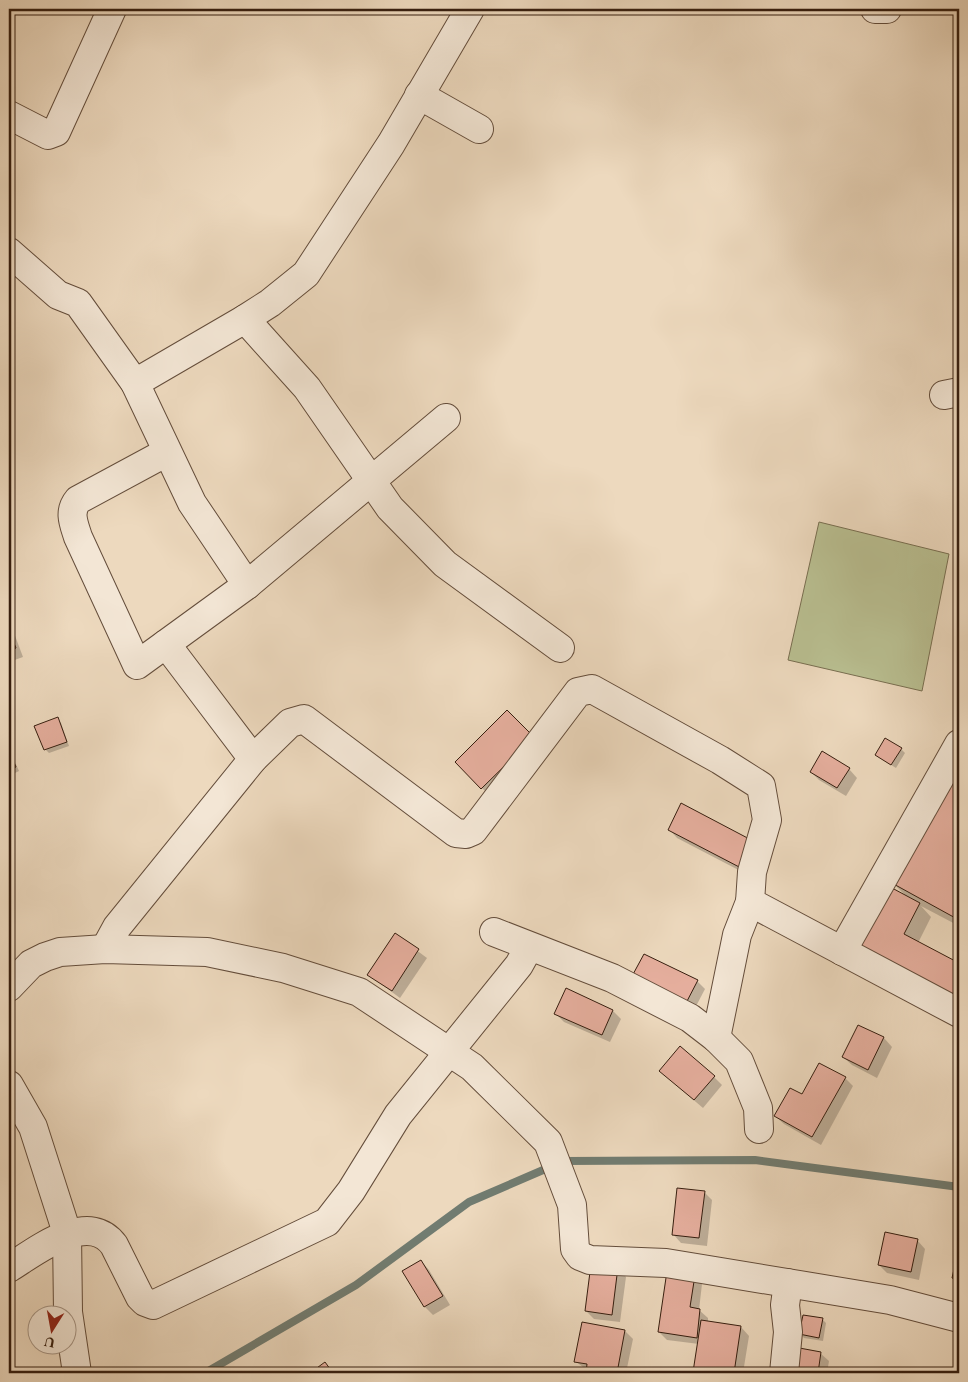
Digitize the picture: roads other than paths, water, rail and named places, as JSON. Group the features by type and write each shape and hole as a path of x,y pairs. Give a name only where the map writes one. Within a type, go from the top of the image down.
{"street":[{"path":"9,115 48,135 56,132 112,9"},
{"path":"134,383 245,319 270,303 306,274 390,144 470,9"},
{"path":"875,9 887,9"},
{"path":"419,95 479,129"},
{"path":"9,252 58,295 78,303 134,383 192,503 247,585"},
{"path":"245,319 307,388 390,508 445,564 560,648"},
{"path":"168,452 78,500 72,509 72,517 78,537 134,664 140,665 247,585 446,418"},
{"path":"166,644 253,759"},
{"path":"110,941 253,759 290,723 304,719 456,833 466,834 473,831 578,692 592,689 720,760 762,786 767,820 752,872 750,902 737,935 716,1038"},
{"path":"842,951 959,744"},
{"path":"750,902 959,1013"},
{"path":"494,932 612,978 690,1018 716,1038 739,1061 758,1108 759,1129"},
{"path":"9,987 31,964 45,957 110,941 207,952 283,968 359,992 472,1066 548,1142 572,1205 575,1249 580,1256 590,1260 666,1263 890,1300 959,1318"},
{"path":"9,1268 67,1233 92,1233 104,1236 114,1246 145,1302 153,1305 327,1222 351,1191 398,1115 519,965 529,947"},
{"path":"9,1085 33,1127 67,1233 68,1312 77,1373"},
{"path":"784,1373 788,1332 785,1305 788,1283"}],"waterway":[{"path":"205,1373 356,1285 469,1202 564,1161 755,1160 959,1187"}]}
